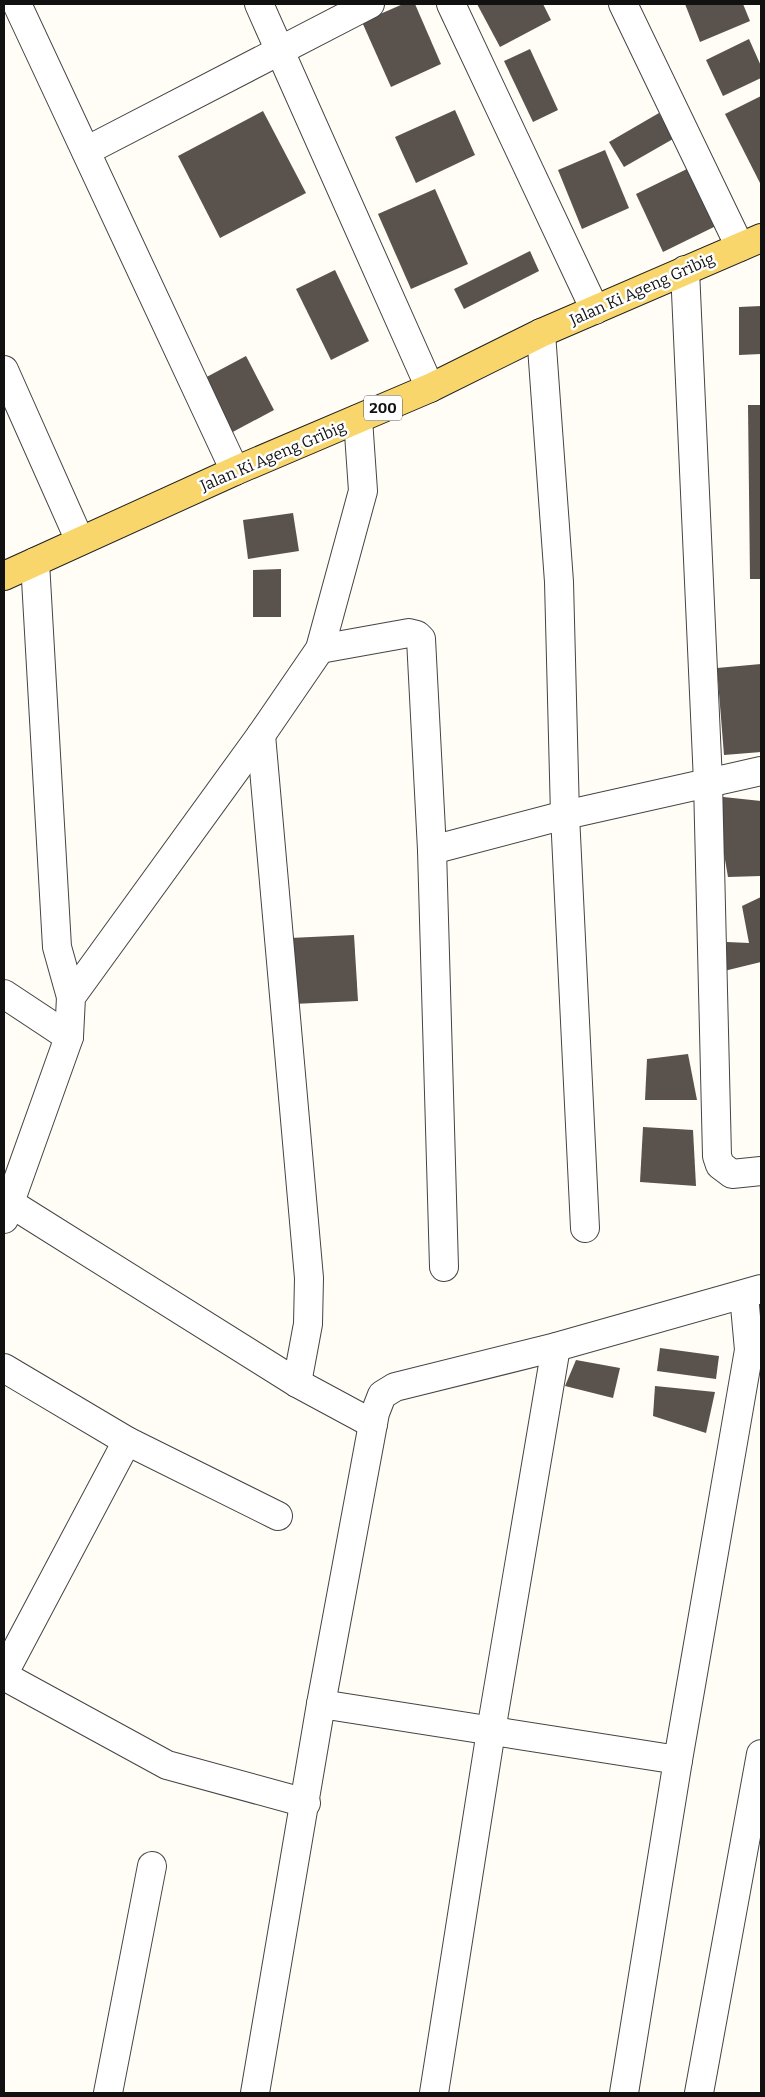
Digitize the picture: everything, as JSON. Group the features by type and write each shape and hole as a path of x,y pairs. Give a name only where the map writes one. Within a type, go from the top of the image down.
{"main road":[{"name":"Jalan Ki Ageng Gribig","path":"4,576 235,472 430,388 541,333 750,243"}],"street":[{"path":"17,4 235,472"},
{"path":"259,4 430,388"},
{"path":"86,151 370,4"},
{"path":"451,4 595,310"},
{"path":"623,4 750,243"},
{"path":"685,270 708,782 717,1156 720,1165 732,1174 761,1171"},
{"path":"541,333 559,582 565,815 585,1228"},
{"path":"4,370 80,541"},
{"path":"71,997 261,735 320,649 363,491 358,419"},
{"path":"35,562 57,947 71,997 69,1037 7,1201 297,1383 374,1424"},
{"path":"320,649 409,633 417,635 421,639 432,850 444,1267"},
{"path":"261,735 309,1278 308,1324 297,1383"},
{"path":"432,850 565,815 761,771"},
{"path":"4,994 69,1037"},
{"path":"255,2093 306,1803 321,1704 377,1404 382,1395 395,1387 556,1347 752,1292 748,1350 678,1760 624,2093"},
{"path":"434,2093 491,1731 556,1347"},
{"path":"4,1368 127,1440 278,1516"},
{"path":"127,1440 4,1674 167,1765 306,1803"},
{"path":"321,1704 678,1760"},
{"path":"699,2093 760,1768"},
{"path":"108,2093 152,1866"}],"building":[{"path":"403,4 415,4 441,64 391,87 362,22"},
{"path":"477,4 543,4 551,20 500,47"},
{"path":"685,4 743,4 750,21 700,42"},
{"path":"749,39 761,66 761,78 723,96 706,60"},
{"path":"530,49 558,110 533,122 504,61"},
{"path":"761,96 761,185 725,114"},
{"path":"455,110 475,155 416,183 395,137"},
{"path":"263,111 306,193 220,238 178,156"},
{"path":"659,113 673,139 624,167 609,142"},
{"path":"605,150 629,208 582,229 558,170"},
{"path":"693,166 720,224 663,252 636,194"},
{"path":"435,189 468,264 411,289 378,214"},
{"path":"530,251 539,271 464,309 454,289"},
{"path":"335,270 369,341 331,360 296,289"},
{"path":"761,306 761,354 739,355 739,307"},
{"path":"246,356 274,410 229,434 201,380"},
{"path":"748,405 761,405 761,579 750,579"},
{"path":"293,513 299,551 248,559 243,520"},
{"path":"281,569 281,617 253,617 253,570"},
{"path":"761,664 761,752 724,755 717,668"},
{"path":"714,796 761,801 761,876 728,877"},
{"path":"761,897 761,962 724,971 727,942 749,943 742,906"},
{"path":"354,935 358,1001 293,1004 290,938"},
{"path":"688,1054 697,1100 645,1100 647,1059"},
{"path":"643,1127 693,1130 696,1186 640,1182"},
{"path":"660,1348 719,1356 716,1379 657,1371"},
{"path":"576,1360 620,1368 613,1398 565,1386"},
{"path":"655,1386 715,1392 706,1433 653,1416"}]}
